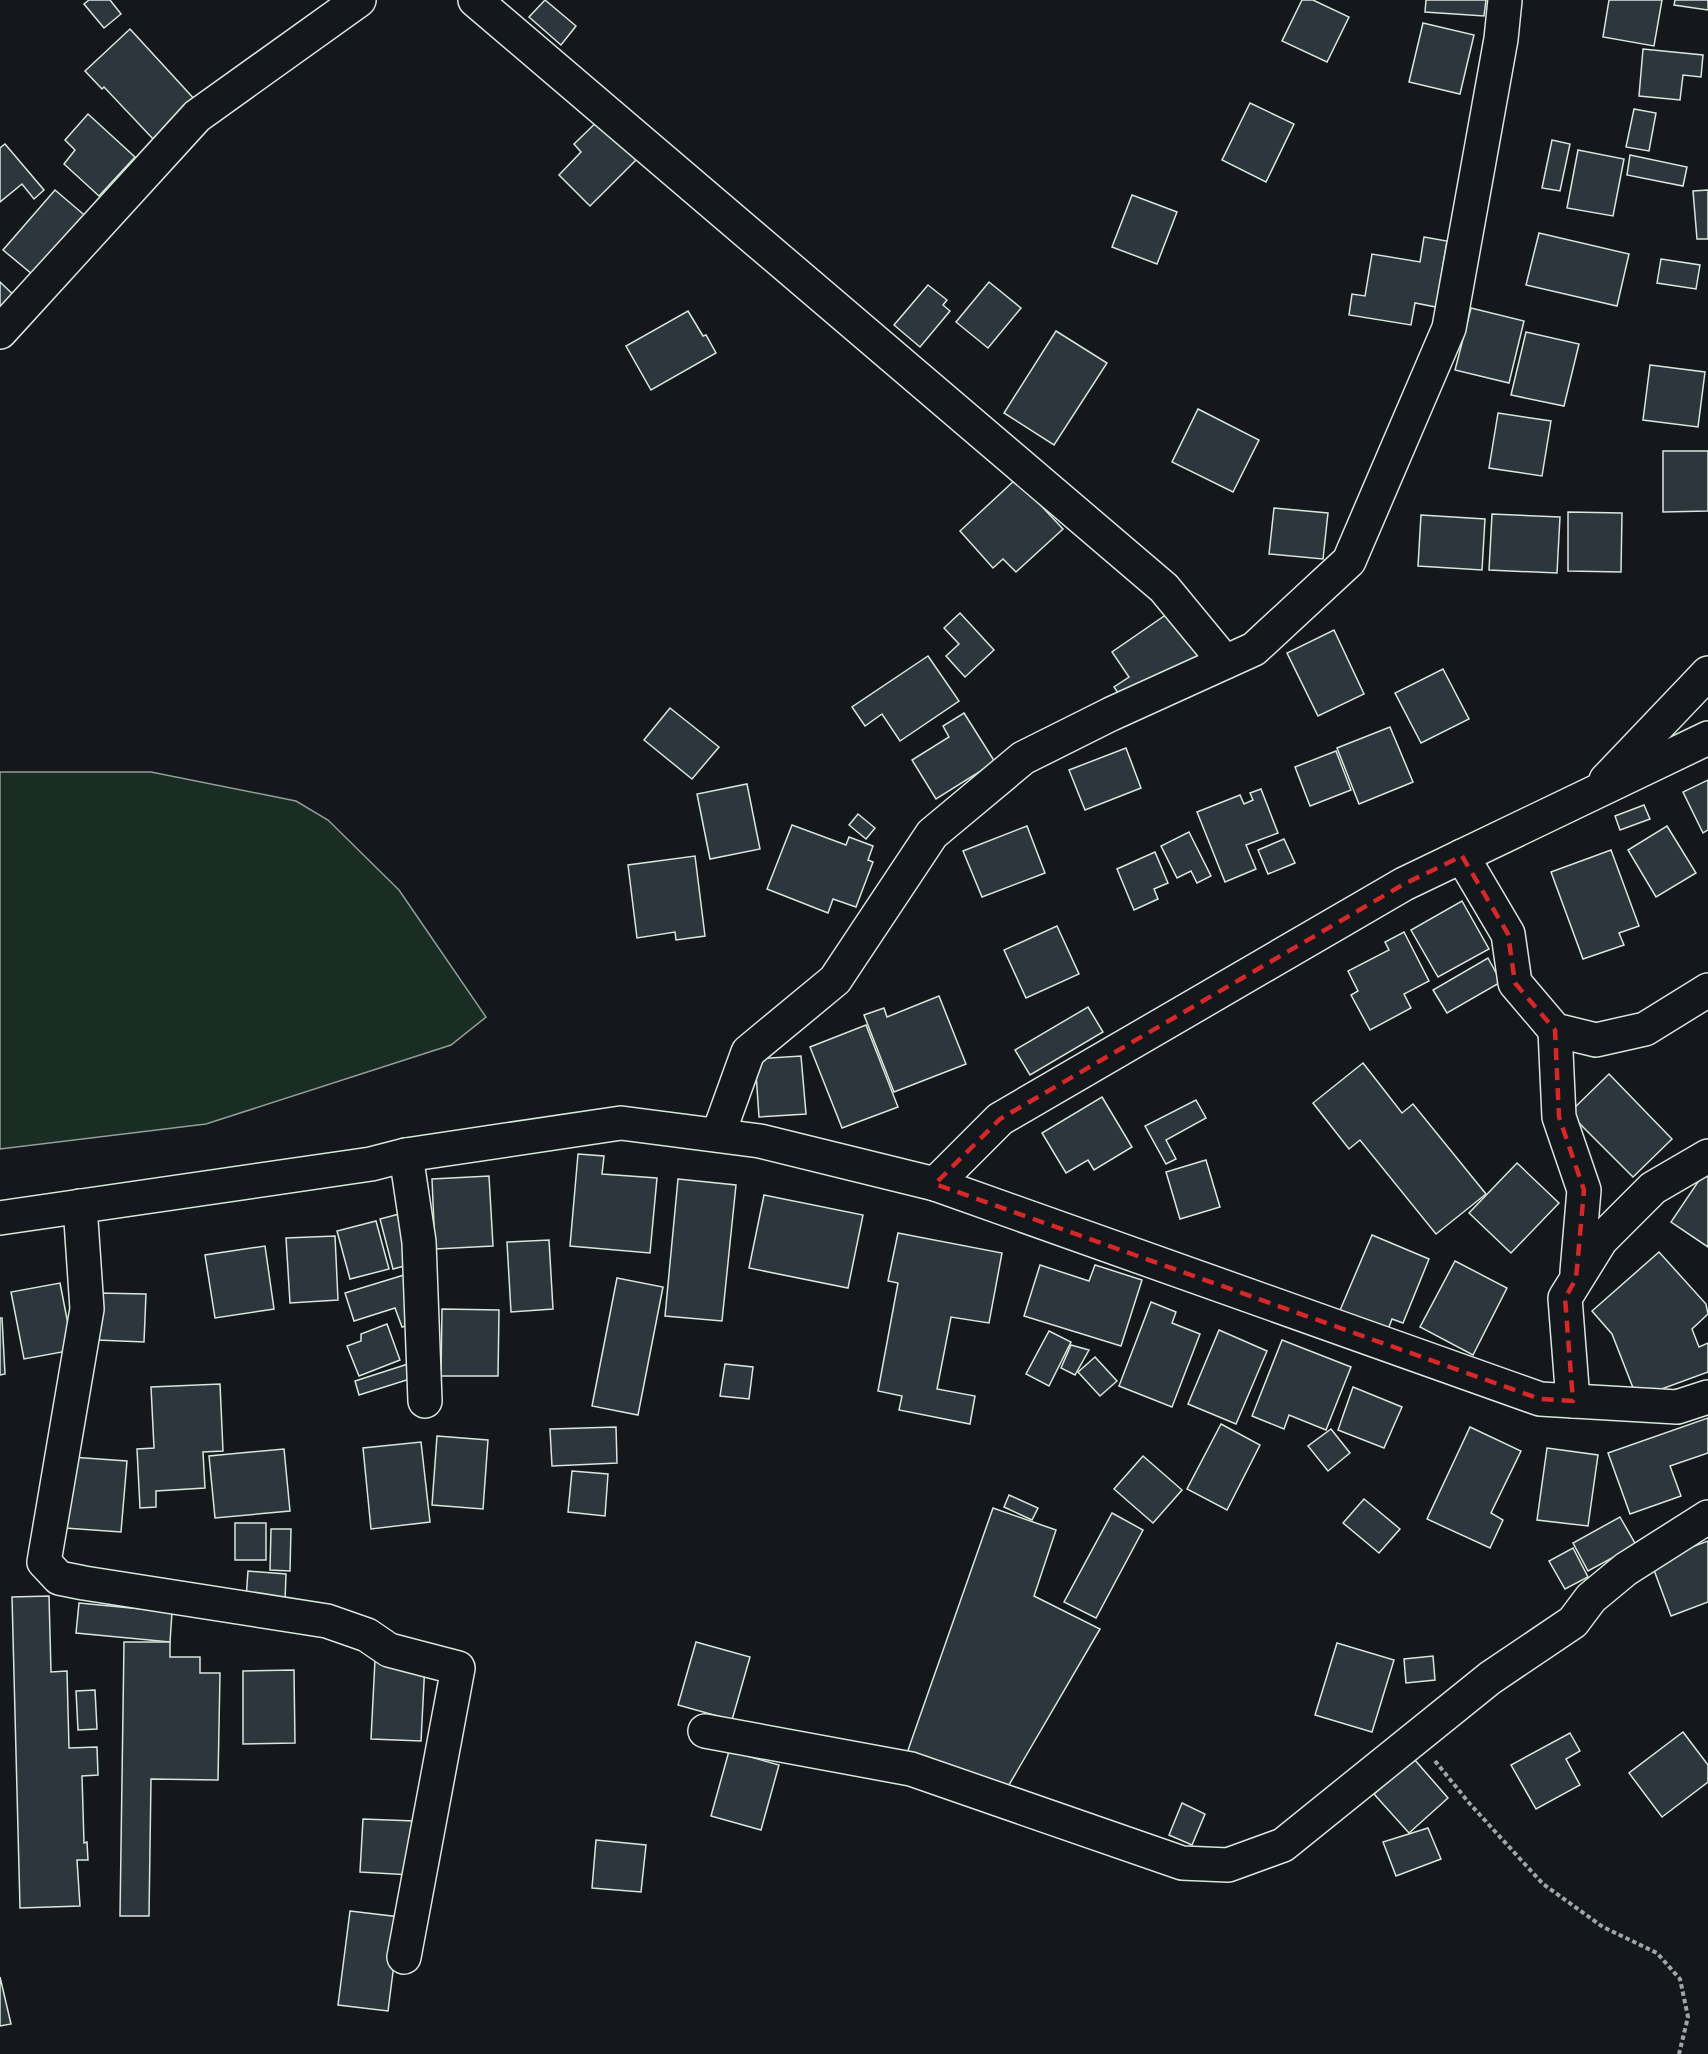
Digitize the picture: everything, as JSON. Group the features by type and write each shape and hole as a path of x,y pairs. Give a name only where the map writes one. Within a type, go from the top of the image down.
{"street":[{"path":"0,332 197,116 359,0"},
{"path":"475,0 1164,588 1225,662"},
{"path":"718,1135 748,1052 836,980 932,834 1023,758 1111,714 1254,649 1349,561 1449,328 1501,39 1505,0"},
{"path":"1592,794 1708,673"},
{"path":"935,1184 1000,1119 1404,884 1708,738"},
{"path":"1462,856 1508,934 1515,982 1555,1030 1596,1040 1645,1029 1708,990"},
{"path":"1555,1030 1559,1117 1584,1190 1576,1279"},
{"path":"0,1218 371,1164 406,1155 621,1123 760,1141 935,1184 1540,1399 1677,1407 1708,1397"},
{"path":"406,1155 419,1242 426,1401"},
{"path":"1573,1401 1564,1298 1601,1240 1653,1188 1708,1156"},
{"path":"80,1206 87,1309 44,1562 59,1578 327,1621 367,1635 389,1650 458,1668 404,1957"},
{"path":"705,1731 911,1769 1182,1863 1228,1864 1282,1845 1490,1678 1573,1622 1591,1598 1626,1569 1708,1517"}],"path":[{"path":"1416,1737 1470,1804 1543,1884 1603,1927 1657,1953 1680,1979 1688,2017 1679,2054"}],"highlighted area":[{"path":"1462,856 1508,934 1515,983 1555,1030 1559,1117 1584,1190 1576,1279 1565,1298 1573,1401 1540,1399 935,1184 1000,1119 1404,884"}],"green space":[{"path":"0,772 151,772 296,801 328,820 399,890 486,1017 451,1045 206,1124 0,1149"}],"building":[{"path":"89,0 110,0 121,14 104,28 84,4"},
{"path":"545,0 576,26 561,45 529,17"},
{"path":"1302,0 1313,0 1349,17 1327,62 1282,41"},
{"path":"1426,0 1486,0 1484,16 1425,12"},
{"path":"1609,0 1662,0 1654,46 1603,37"},
{"path":"1675,0 1708,0 1708,10 1674,5"},
{"path":"1423,23 1474,35 1460,94 1409,82"},
{"path":"130,29 197,102 155,141 104,87 102,89 85,71"},
{"path":"1643,49 1703,55 1701,77 1683,75 1680,100 1639,96"},
{"path":"1250,103 1294,124 1266,182 1222,160"},
{"path":"1634,109 1656,113 1649,151 1626,147"},
{"path":"606,113 645,151 590,206 559,175 581,152 574,144"},
{"path":"88,114 135,157 99,196 64,164 75,150 65,140"},
{"path":"1552,140 1570,144 1560,191 1542,188"},
{"path":"5,144 44,190 34,199 22,184 0,202 0,148"},
{"path":"1578,150 1624,159 1613,216 1567,208"},
{"path":"1630,155 1687,167 1683,186 1627,175"},
{"path":"55,190 89,219 38,279 3,250"},
{"path":"1708,190 1708,239 1697,239 1693,191"},
{"path":"1132,195 1177,212 1157,264 1112,247"},
{"path":"1539,233 1629,254 1617,306 1526,285"},
{"path":"1424,237 1447,241 1436,307 1415,303 1411,325 1349,315 1352,294 1365,296 1372,254 1420,262"},
{"path":"1661,259 1700,265 1696,289 1657,283"},
{"path":"0,282 19,300 0,321"},
{"path":"989,282 1021,308 988,348 956,322"},
{"path":"928,285 947,300 943,305 950,311 920,347 894,325"},
{"path":"1471,308 1524,321 1509,383 1455,370"},
{"path":"688,311 716,353 651,390 626,346"},
{"path":"1056,331 1107,363 1054,445 1004,413"},
{"path":"1526,332 1579,344 1564,406 1511,395"},
{"path":"1650,365 1705,372 1698,427 1643,420"},
{"path":"1198,409 1259,440 1233,492 1172,462"},
{"path":"1498,413 1551,421 1542,476 1489,468"},
{"path":"1663,451 1708,451 1708,511 1663,512"},
{"path":"1016,479 1063,529 1016,572 1003,559 993,568 960,531"},
{"path":"1274,508 1328,513 1323,559 1269,554"},
{"path":"1568,512 1622,513 1621,572 1568,571"},
{"path":"1492,514 1560,517 1557,573 1489,570"},
{"path":"1421,515 1485,519 1482,570 1418,566"},
{"path":"1170,612 1200,655 1127,706 1114,687 1129,677 1112,652"},
{"path":"960,613 994,650 965,677 946,656 959,644 944,628"},
{"path":"1334,630 1364,694 1318,716 1287,653"},
{"path":"928,656 959,701 900,741 882,714 865,726 852,707"},
{"path":"1443,669 1469,719 1421,743 1395,693"},
{"path":"670,708 719,747 692,779 644,740"},
{"path":"964,713 995,762 936,799 912,760 949,737 943,726"},
{"path":"1390,727 1413,782 1359,804 1337,748"},
{"path":"1126,748 1141,788 1085,810 1069,770"},
{"path":"1336,751 1351,790 1310,806 1295,767"},
{"path":"1708,780 1708,830 1703,833 1683,792"},
{"path":"747,784 760,849 710,859 697,794"},
{"path":"1261,789 1278,833 1246,845 1256,869 1225,882 1197,812 1240,795 1244,804 1253,800 1250,793"},
{"path":"1644,805 1650,819 1620,830 1615,816"},
{"path":"858,814 875,828 866,839 849,825"},
{"path":"792,825 846,845 849,837 873,846 868,860 873,862 856,907 833,899 828,913 767,889"},
{"path":"1027,826 1045,873 982,897 963,851"},
{"path":"1667,826 1696,873 1656,897 1628,850"},
{"path":"1189,832 1211,876 1197,883 1191,871 1177,878 1161,846"},
{"path":"1284,839 1295,863 1268,874 1258,850"},
{"path":"1611,850 1639,926 1619,933 1624,945 1583,959 1551,872"},
{"path":"1155,852 1168,883 1154,889 1158,899 1134,910 1117,869"},
{"path":"695,856 705,936 676,940 675,932 637,938 628,865"},
{"path":"1462,901 1489,949 1438,977 1411,930"},
{"path":"1057,926 1079,974 1026,998 1004,950"},
{"path":"1404,932 1429,981 1404,994 1411,1008 1370,1030 1351,995 1358,991 1348,971 1389,950 1385,942"},
{"path":"1488,958 1501,982 1447,1013 1433,990"},
{"path":"939,996 966,1064 894,1092 864,1015 884,1008 887,1017"},
{"path":"1088,1007 1103,1032 1030,1075 1015,1050"},
{"path":"866,1025 898,1107 842,1128 810,1047"},
{"path":"801,1056 806,1114 759,1117 755,1059"},
{"path":"1363,1063 1402,1113 1413,1104 1486,1194 1436,1234 1360,1140 1349,1149 1313,1103"},
{"path":"1609,1074 1672,1139 1633,1177 1569,1113"},
{"path":"1102,1097 1132,1147 1094,1170 1088,1160 1066,1173 1042,1133"},
{"path":"1196,1100 1206,1118 1166,1140 1176,1159 1166,1164 1145,1126"},
{"path":"578,1154 604,1156 602,1174 657,1178 650,1253 570,1246"},
{"path":"1206,1160 1220,1207 1180,1219 1166,1172"},
{"path":"1517,1163 1559,1203 1511,1253 1469,1213"},
{"path":"1708,1167 1708,1247 1671,1222"},
{"path":"489,1176 493,1246 435,1249 432,1179"},
{"path":"678,1179 736,1185 722,1321 665,1316"},
{"path":"764,1195 863,1215 848,1288 749,1268"},
{"path":"403,1213 416,1263 393,1269 380,1219"},
{"path":"376,1221 389,1269 350,1279 337,1231"},
{"path":"898,1233 1002,1253 989,1323 951,1317 937,1389 975,1396 970,1424 899,1410 902,1396 878,1391 898,1283 888,1281"},
{"path":"1372,1235 1429,1259 1403,1323 1392,1319 1386,1335 1338,1315"},
{"path":"335,1236 338,1300 290,1303 286,1238"},
{"path":"549,1240 553,1309 511,1312 507,1242"},
{"path":"265,1246 274,1309 215,1318 205,1255"},
{"path":"1659,1252 1706,1304 1708,1314 1692,1329 1699,1347 1708,1343 1708,1372 1637,1398 1612,1334 1592,1311"},
{"path":"1455,1261 1507,1288 1473,1355 1420,1327"},
{"path":"1040,1265 1089,1281 1095,1265 1142,1280 1121,1346 1024,1316"},
{"path":"404,1275 419,1322 402,1327 395,1308 354,1321 345,1293"},
{"path":"617,1278 663,1287 638,1415 592,1406"},
{"path":"60,1283 73,1350 24,1359 11,1292"},
{"path":"98,1293 146,1294 144,1342 97,1340"},
{"path":"1151,1302 1176,1312 1172,1323 1200,1334 1172,1407 1119,1386"},
{"path":"442,1309 499,1310 498,1376 441,1376"},
{"path":"0,1318 2,1318 5,1374 0,1375"},
{"path":"387,1324 400,1360 359,1376 347,1346 361,1341 361,1334"},
{"path":"1219,1330 1267,1351 1236,1424 1188,1404"},
{"path":"1049,1331 1071,1342 1049,1386 1026,1374"},
{"path":"1282,1340 1351,1367 1326,1430 1289,1415 1284,1429 1252,1416"},
{"path":"1071,1345 1089,1350 1075,1375 1061,1368"},
{"path":"1095,1357 1117,1381 1100,1396 1078,1372"},
{"path":"408,1364 413,1378 359,1395 355,1381"},
{"path":"725,1364 753,1367 749,1399 720,1396"},
{"path":"220,1384 223,1451 203,1452 205,1488 156,1491 156,1507 140,1508 137,1449 154,1448 151,1387"},
{"path":"1353,1387 1402,1407 1384,1448 1338,1430"},
{"path":"1708,1418 1708,1453 1670,1466 1681,1496 1630,1514 1608,1453"},
{"path":"1221,1424 1260,1445 1227,1510 1187,1489"},
{"path":"616,1427 617,1463 552,1466 550,1429"},
{"path":"1470,1427 1521,1451 1491,1513 1503,1520 1490,1548 1427,1519"},
{"path":"1331,1429 1350,1453 1328,1471 1308,1446"},
{"path":"437,1436 488,1440 483,1509 432,1505"},
{"path":"421,1442 430,1522 371,1529 363,1448"},
{"path":"1547,1448 1598,1455 1588,1526 1537,1520"},
{"path":"284,1449 290,1511 215,1518 209,1456"},
{"path":"1143,1456 1182,1490 1153,1523 1114,1489"},
{"path":"71,1457 127,1461 121,1532 65,1528"},
{"path":"572,1471 608,1474 605,1516 568,1512"},
{"path":"1009,1495 1038,1508 1032,1520 1004,1507"},
{"path":"1364,1499 1400,1529 1379,1553 1343,1523"},
{"path":"993,1508 1056,1530 1034,1596 1100,1629 1006,1790 907,1753"},
{"path":"1112,1513 1143,1530 1096,1618 1064,1602"},
{"path":"1620,1517 1636,1545 1588,1571 1573,1543"},
{"path":"235,1523 266,1523 266,1560 235,1560"},
{"path":"271,1529 291,1529 290,1571 270,1570"},
{"path":"1708,1541 1708,1602 1671,1616 1651,1562"},
{"path":"1573,1548 1588,1577 1565,1589 1549,1561"},
{"path":"248,1571 286,1574 285,1601 246,1599"},
{"path":"49,1596 51,1672 67,1671 69,1748 97,1747 98,1775 82,1776 84,1843 87,1842 88,1860 77,1860 80,1906 20,1908 12,1597"},
{"path":"79,1603 172,1612 170,1642 76,1633"},
{"path":"124,1642 170,1642 170,1657 200,1657 200,1673 220,1673 218,1780 151,1779 149,1916 120,1916"},
{"path":"696,1642 750,1657 732,1720 678,1705"},
{"path":"1337,1643 1394,1660 1372,1732 1315,1715"},
{"path":"1433,1656 1435,1680 1406,1683 1404,1659"},
{"path":"375,1660 425,1663 421,1741 371,1739"},
{"path":"294,1670 295,1743 243,1744 243,1671"},
{"path":"95,1690 97,1729 78,1730 76,1691"},
{"path":"1683,1732 1708,1765 1708,1782 1662,1817 1629,1773"},
{"path":"1570,1733 1580,1751 1566,1759 1580,1785 1536,1809 1511,1765"},
{"path":"729,1751 779,1765 761,1830 711,1816"},
{"path":"1414,1759 1448,1798 1409,1833 1374,1794"},
{"path":"1182,1803 1205,1814 1192,1845 1169,1835"},
{"path":"363,1819 414,1821 411,1875 360,1872"},
{"path":"1428,1828 1441,1859 1396,1876 1383,1842"},
{"path":"596,1840 646,1845 641,1892 592,1888"},
{"path":"350,1911 400,1917 388,2011 338,2005"},
{"path":"0,1977 11,2024 0,2026"}]}
